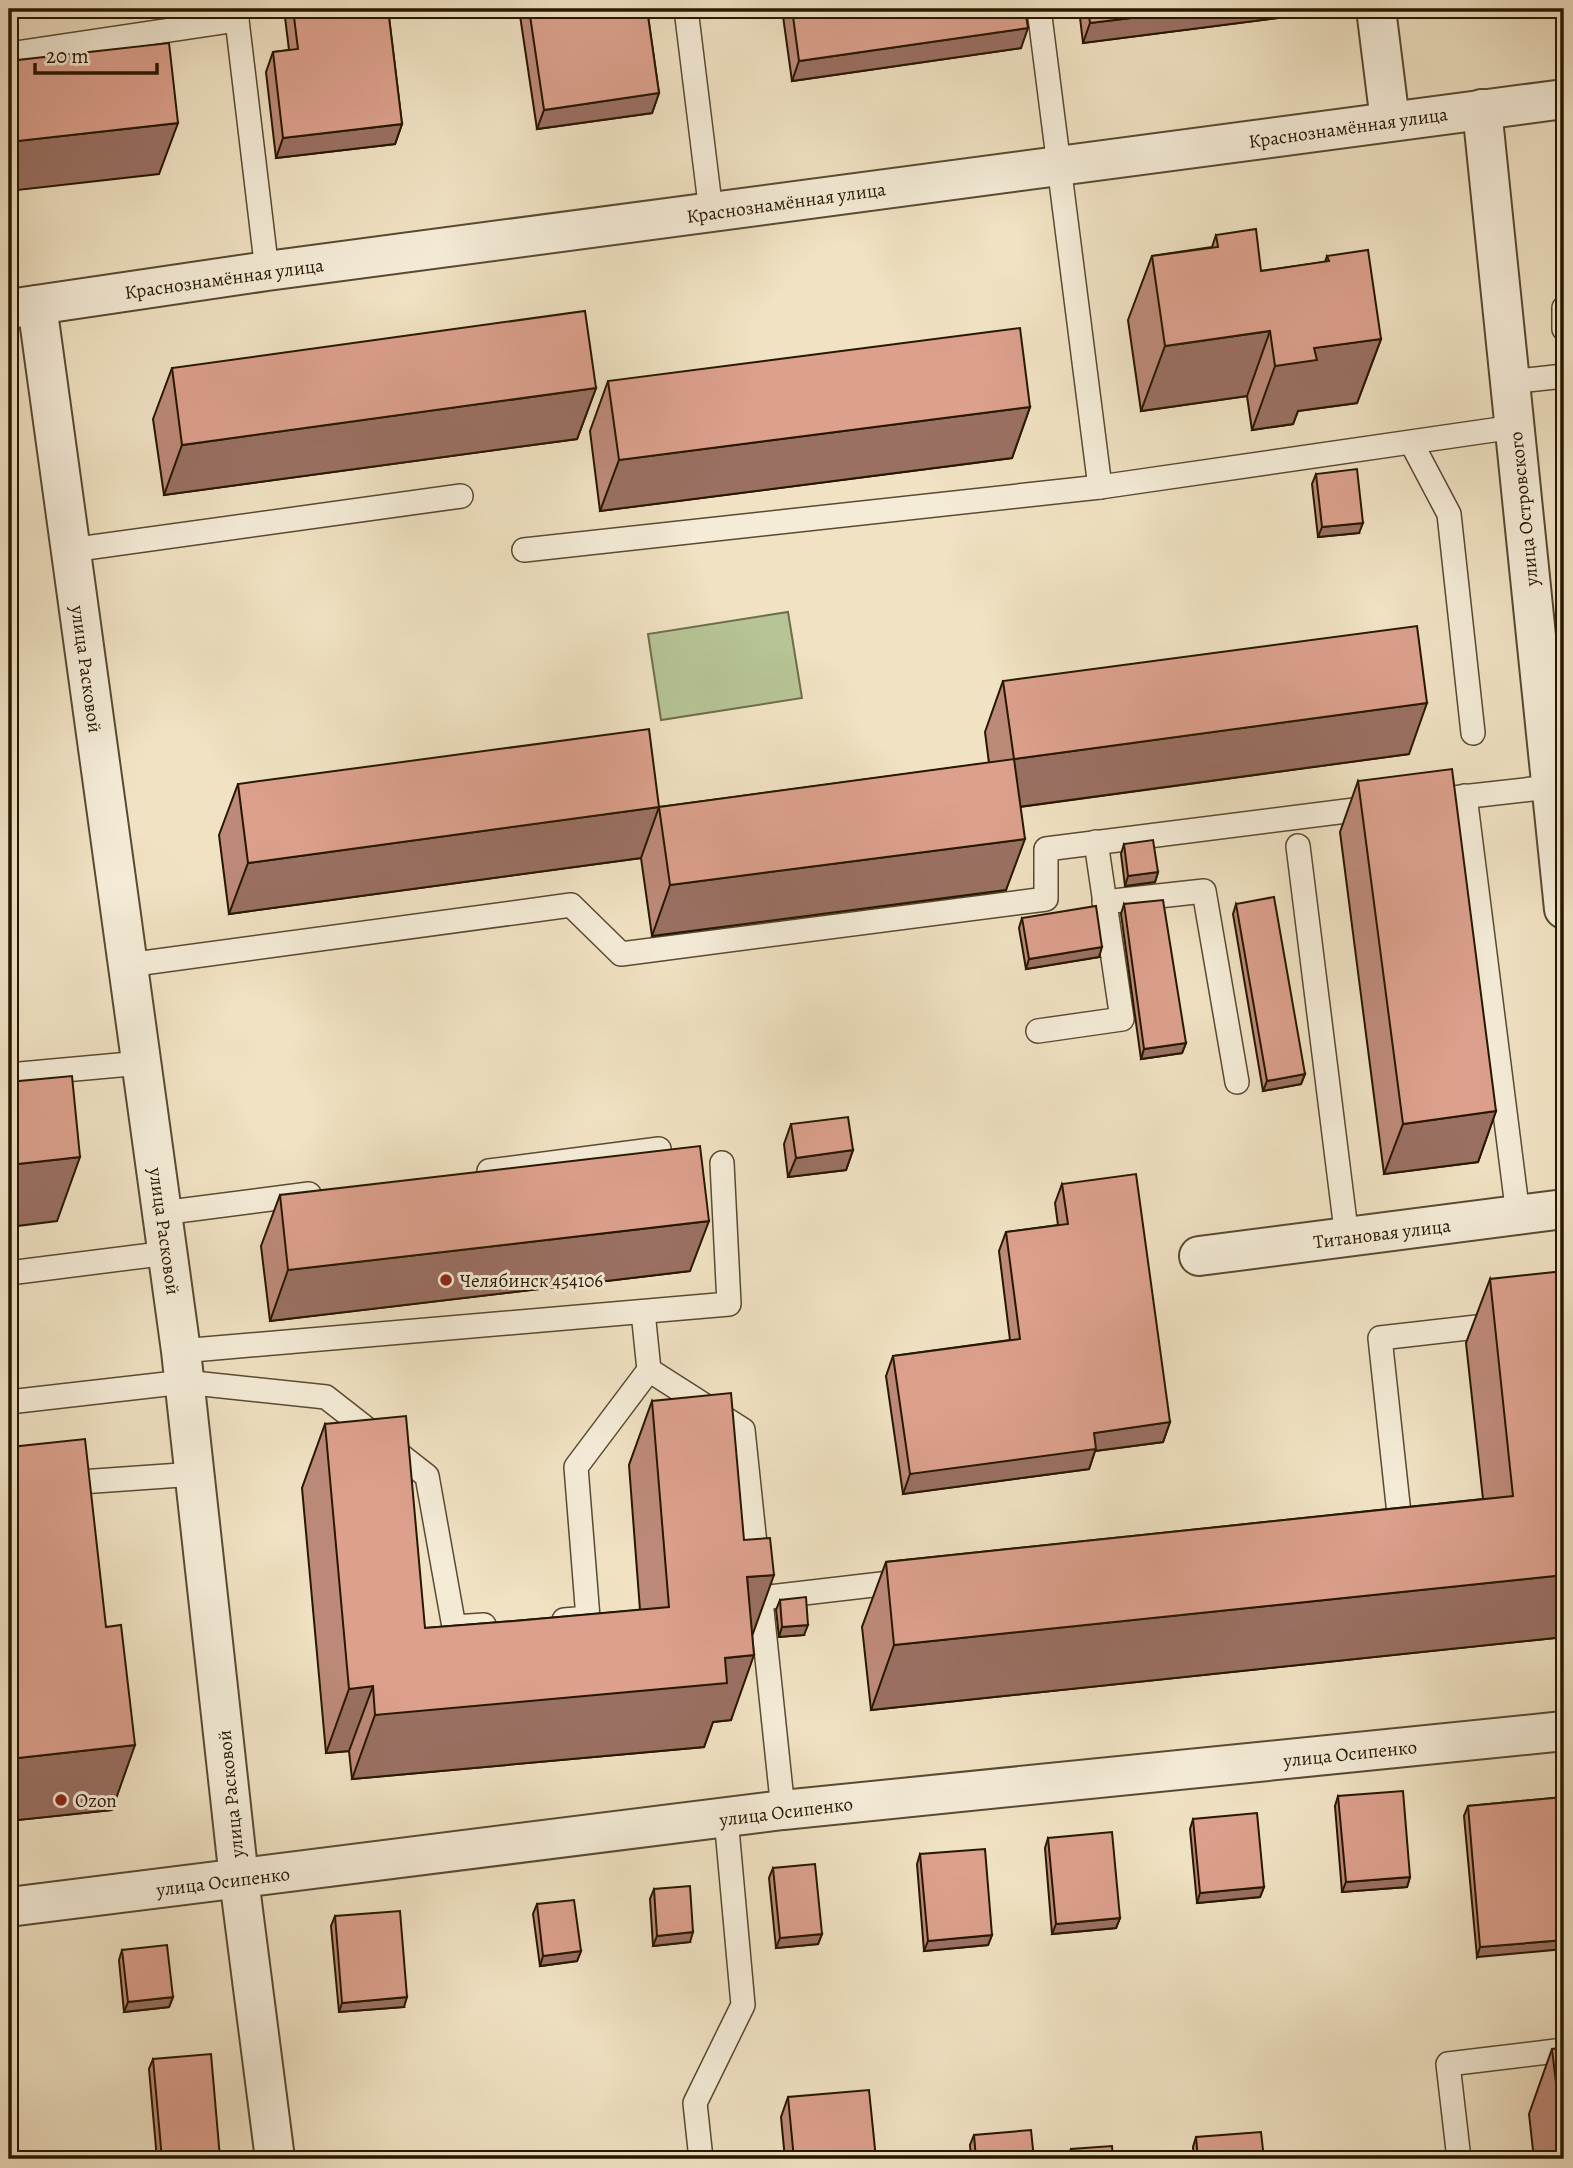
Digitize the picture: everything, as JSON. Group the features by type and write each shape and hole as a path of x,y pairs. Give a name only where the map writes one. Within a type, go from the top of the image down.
{"street":[{"path":"1376,9 1390,121"},
{"name":"Краснознамённая улица","path":"23,307 267,271 1564,99"},
{"name":"улица Островского","path":"1482,109 1514,427 1553,695 1550,787 1564,909"},
{"name":"улица Расковой","path":"23,307 71,550 168,1253 239,1880 275,2159"},
{"name":"Титановая улица","path":"1199,1256 1564,1209"},
{"name":"улица Осипенко","path":"9,1907 783,1810 1564,1731"}],"lane":[{"path":"686,9 711,212"},
{"path":"1039,9 1100,487"},
{"path":"9,54 237,14 267,271"},
{"path":"1564,308 1564,329"},
{"path":"1510,382 1564,376"},
{"path":"524,550 1100,487 1412,444 1514,427"},
{"path":"1412,444 1449,514 1474,733"},
{"path":"71,550 461,496"},
{"path":"128,965 571,905 621,954 1046,900 1046,849 1550,787"},
{"path":"1465,796 1518,1215"},
{"path":"1038,1031 1122,1019 1096,842"},
{"path":"1298,846 1347,1238"},
{"path":"1104,902 1204,891 1237,1082"},
{"path":"9,1074 141,1063"},
{"path":"466,1174 659,1149"},
{"path":"9,1402 182,1366 729,1304 722,1163"},
{"path":"162,1213 328,1192"},
{"path":"9,1273 168,1253"},
{"path":"548,1621 588,1618 576,1467 649,1370 643,1312"},
{"path":"1359,1528 1400,1523 1380,1338 1564,1317"},
{"path":"182,1366 326,1398 427,1476 454,1627 508,1624"},
{"path":"649,1370 743,1430 783,1810"},
{"path":"9,1487 195,1474"},
{"path":"761,1598 928,1578"},
{"path":"701,2159 695,2103 743,2006 726,1818"},
{"path":"1458,2159 1448,2064 1564,2049"}],"green space":[{"path":"788,612 802,698 661,720 648,634"}],"building":[{"path":"293,9 388,9 402,124 283,138 273,52 298,49"},
{"path":"529,9 647,9 659,93 544,110"},
{"path":"792,9 1025,9 1028,28 799,61"},
{"path":"1088,9 1206,9 1090,23"},
{"path":"169,43 178,123 9,142 9,61"},
{"path":"1256,229 1261,271 1329,261 1327,256 1368,250 1381,339 1314,348 1317,360 1275,366 1270,331 1165,346 1152,256 1218,247 1216,235"},
{"path":"585,311 596,388 182,445 172,368"},
{"path":"1020,328 1030,407 619,460 608,381"},
{"path":"1357,469 1363,523 1322,527 1316,474"},
{"path":"1417,626 1427,703 1014,759 1003,681"},
{"path":"649,729 659,807 248,863 238,784"},
{"path":"1014,759 1025,839 670,885 659,807"},
{"path":"1452,769 1496,1111 1403,1124 1358,781"},
{"path":"1153,840 1158,872 1128,876 1124,844"},
{"path":"1274,897 1305,1074 1267,1081 1236,904"},
{"path":"1163,900 1186,1043 1144,1049 1124,904"},
{"path":"1096,906 1102,947 1029,959 1022,918"},
{"path":"72,1076 80,1157 9,1165 9,1082"},
{"path":"848,1117 853,1150 796,1158 791,1124"},
{"path":"700,1146 709,1221 288,1270 280,1195"},
{"path":"1136,1174 1170,1422 1094,1433 1096,1449 910,1474 893,1356 1020,1339 1006,1232 1068,1224 1062,1184"},
{"path":"1564,1271 1564,1575 894,1645 886,1562 1513,1496 1490,1279"},
{"path":"731,1393 744,1540 770,1538 774,1575 747,1577 754,1655 725,1658 727,1683 375,1715 373,1686 349,1689 325,1424 406,1416 425,1628 669,1607 652,1401"},
{"path":"85,1439 106,1627 121,1625 135,1745 9,1759 9,1656 12,1656 9,1622 9,1485 15,1485 11,1447"},
{"path":"806,1597 808,1625 782,1627 780,1600"},
{"path":"1403,1791 1410,1877 1346,1882 1338,1796"},
{"path":"1564,1797 1564,1940 1480,1947 1468,1806"},
{"path":"1257,1813 1264,1887 1200,1893 1193,1819"},
{"path":"1112,1832 1120,1918 1056,1924 1048,1838"},
{"path":"985,1849 992,1935 928,1941 920,1854"},
{"path":"815,1864 822,1934 780,1938 773,1868"},
{"path":"690,1886 693,1932 657,1936 654,1889"},
{"path":"574,1900 581,1951 543,1956 537,1904"},
{"path":"400,1911 407,1997 342,2003 335,1916"},
{"path":"167,1945 173,1997 128,2002 122,1950"},
{"path":"1564,2048 1564,2150 1552,2049"},
{"path":"211,2054 220,2158 224,2159 162,2159 153,2059"},
{"path":"869,2090 876,2159 794,2159 788,2097"},
{"path":"1031,2130 1034,2159 976,2159 974,2135"},
{"path":"1261,2132 1264,2159 1198,2159 1196,2137"},
{"path":"1112,2146 1113,2159 1071,2159 1071,2149"}],"place":[{"name":"Челябинск 454106","path":"446,1280"},
{"name":"Ozon","path":"61,1800"}]}
